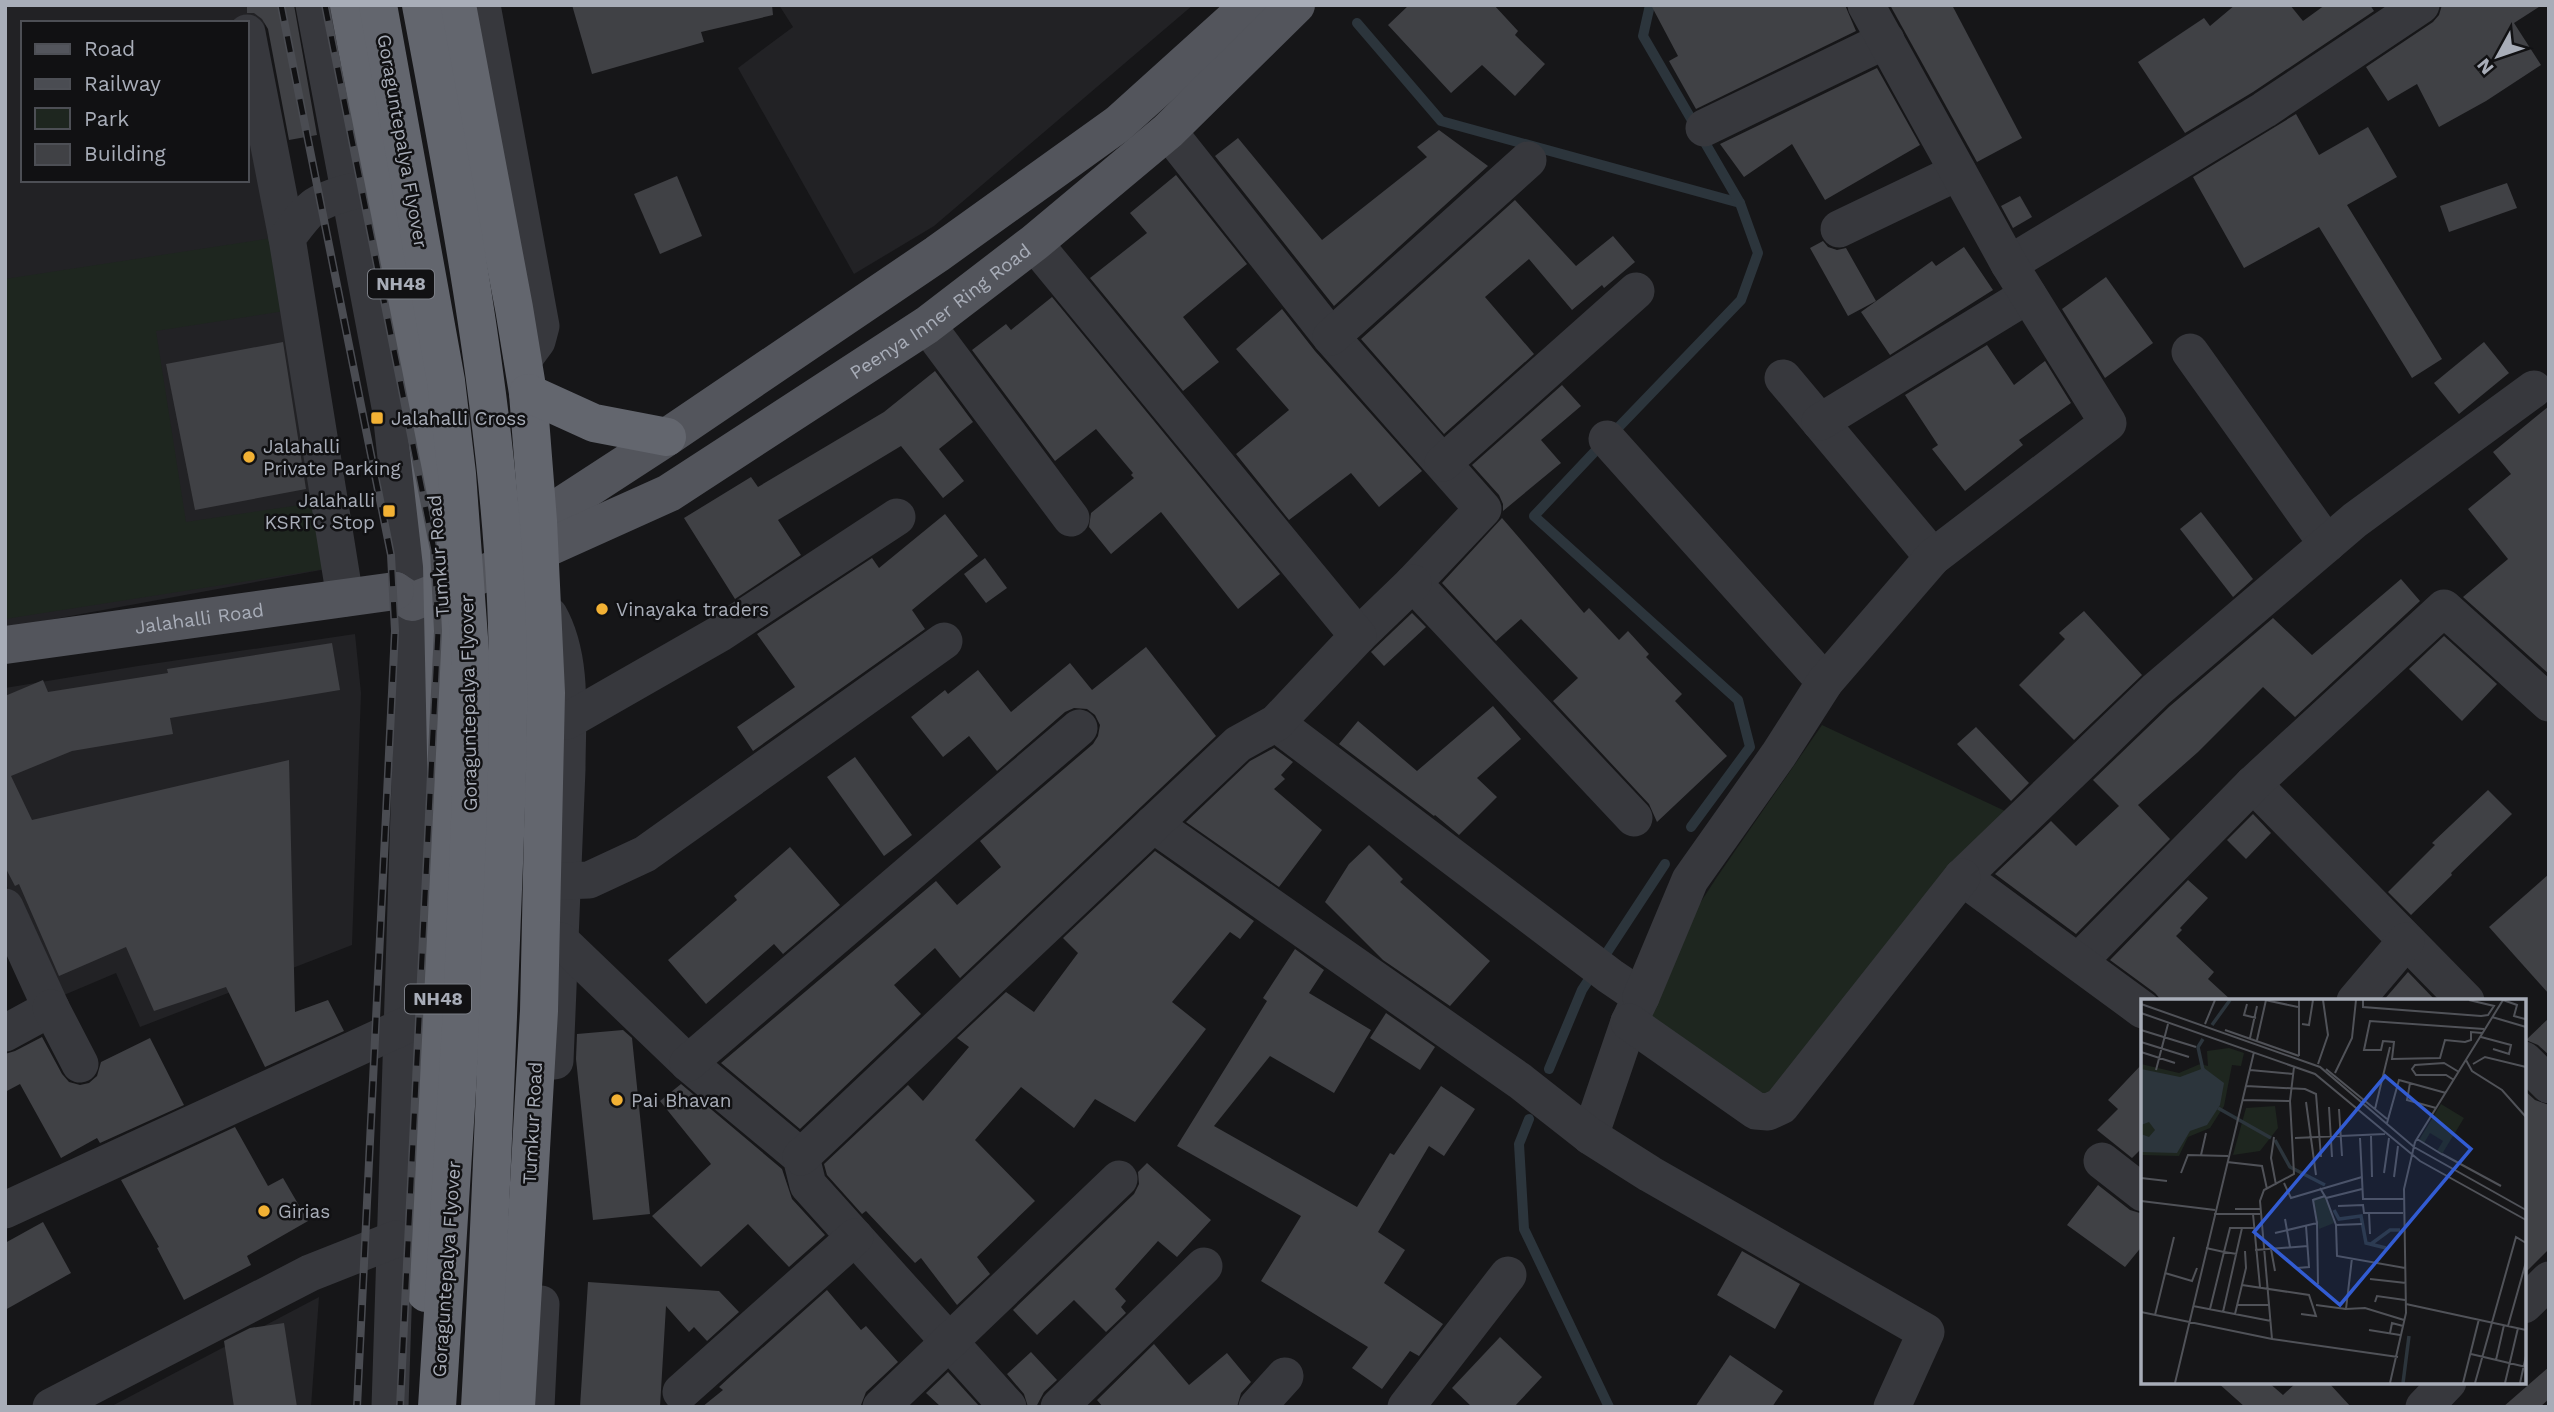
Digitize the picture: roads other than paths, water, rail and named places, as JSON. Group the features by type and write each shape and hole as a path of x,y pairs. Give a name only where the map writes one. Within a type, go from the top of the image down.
{"highway":[{"name":"Tumkur Road","path":"349,5 423,400 420,585 447,800 421,1407"},
{"name":"Goraguntepalya Flyover","path":"378,5 446,381 457,474 471,665 471,796 463,984 437,1407"},
{"name":"Goraguntepalya Flyover","path":"421,5 467,255 486,378 508,635 509,741 491,1213 480,1407"},
{"name":"Tumkur Road","path":"457,5 525,376 538,536 546,693 540,986 516,1407"},
{"path":"525,376 594,423 667,437"}],"main road":[{"path":"538,536 667,437 937,254 1118,124 1250,5"},
{"name":"Peenya Inner Ring Road","path":"538,536 669,493 927,325 1034,243 1168,131 1296,5"},
{"name":"Jalahalli Road","path":"5,645 345,598 420,585 538,536"}],"street":[{"path":"314,5 391,412 420,585 412,719 390,1407"},
{"path":"482,5 541,326 525,376"},
{"path":"1590,1136 1635,1009 1690,880 1779,754 1825,682 1933,557 2108,423 2009,264 1866,5"},
{"path":"2009,264 2264,110 2421,5"},
{"path":"248,38 287,238 345,598"},
{"path":"1704,128 1886,40"},
{"path":"801,1157 1238,744 1276,723 1483,509 1331,337 1168,131"},
{"path":"1331,337 1528,160"},
{"path":"1839,229 1958,172"},
{"path":"287,238 307,211 320,200 350,192"},
{"path":"1034,243 1358,636"},
{"path":"1443,463 1636,291"},
{"path":"1820,422 2028,295"},
{"path":"927,325 1071,517"},
{"path":"2190,352 2327,544"},
{"path":"1783,378 1933,557"},
{"path":"1276,723 1598,966 1635,1009 1756,1111 1768,1112 1781,1106 1962,877 2156,691 2355,520 2534,389"},
{"path":"1607,439 1825,682"},
{"path":"567,721 753,613 897,517"},
{"path":"1413,583 1634,818"},
{"path":"536,1407 561,942 567,721 566,672 562,649 555,626 541,602"},
{"path":"2078,961 2253,784 2444,608 2549,703"},
{"path":"563,881 589,880 645,854 944,641"},
{"path":"688,1062 1079,727"},
{"path":"2253,784 2464,999"},
{"path":"1153,824 1520,1081 1590,1136 1650,1174 1926,1332 1892,1407"},
{"path":"1962,877 2141,1008"},
{"path":"5,907 80,1065"},
{"path":"2357,999 2406,941"},
{"path":"561,942 688,1062 801,1157 808,1185 1009,1407"},
{"path":"5,1033 51,1008"},
{"path":"5,1210 438,1009"},
{"path":"2526,1062 2549,1084"},
{"path":"2102,1161 2141,1191"},
{"path":"881,1407 1119,1179"},
{"path":"681,1392 855,1237"},
{"path":"51,1407 310,1273 396,1239"},
{"path":"1059,1407 1204,1266"},
{"path":"1406,1407 1508,1275"},
{"path":"2526,1303 2549,1280"},
{"path":"1257,1407 1285,1376"},
{"path":"2424,1407 2446,1384"}],"waterway":[{"path":"1612,434 1741,300 1758,253 1740,203 1643,36 1650,5"},
{"path":"1357,23 1441,121 1740,203"},
{"path":"1601,445 1534,516 1738,700 1750,747 1691,827"},
{"path":"1602,960 1665,864"},
{"path":"1549,1069 1582,990 1593,973"},
{"path":"1529,1119 1519,1144 1524,1229 1609,1407"}],"railway":[{"path":"281,5 391,555 395,631 357,1407"},
{"path":"325,5 434,550 438,631 400,1407"}],"place":[{"name":"Jalahalli Cross","path":"377,418"},
{"name":"Jalahalli Private Parking","path":"249,457"},
{"name":"Jalahalli KSRTC Stop","path":"389,511"},
{"name":"Vinayaka traders","path":"602,609"},
{"name":"Pai Bhavan","path":"617,1100"},
{"name":"Girias","path":"264,1211"}]}
